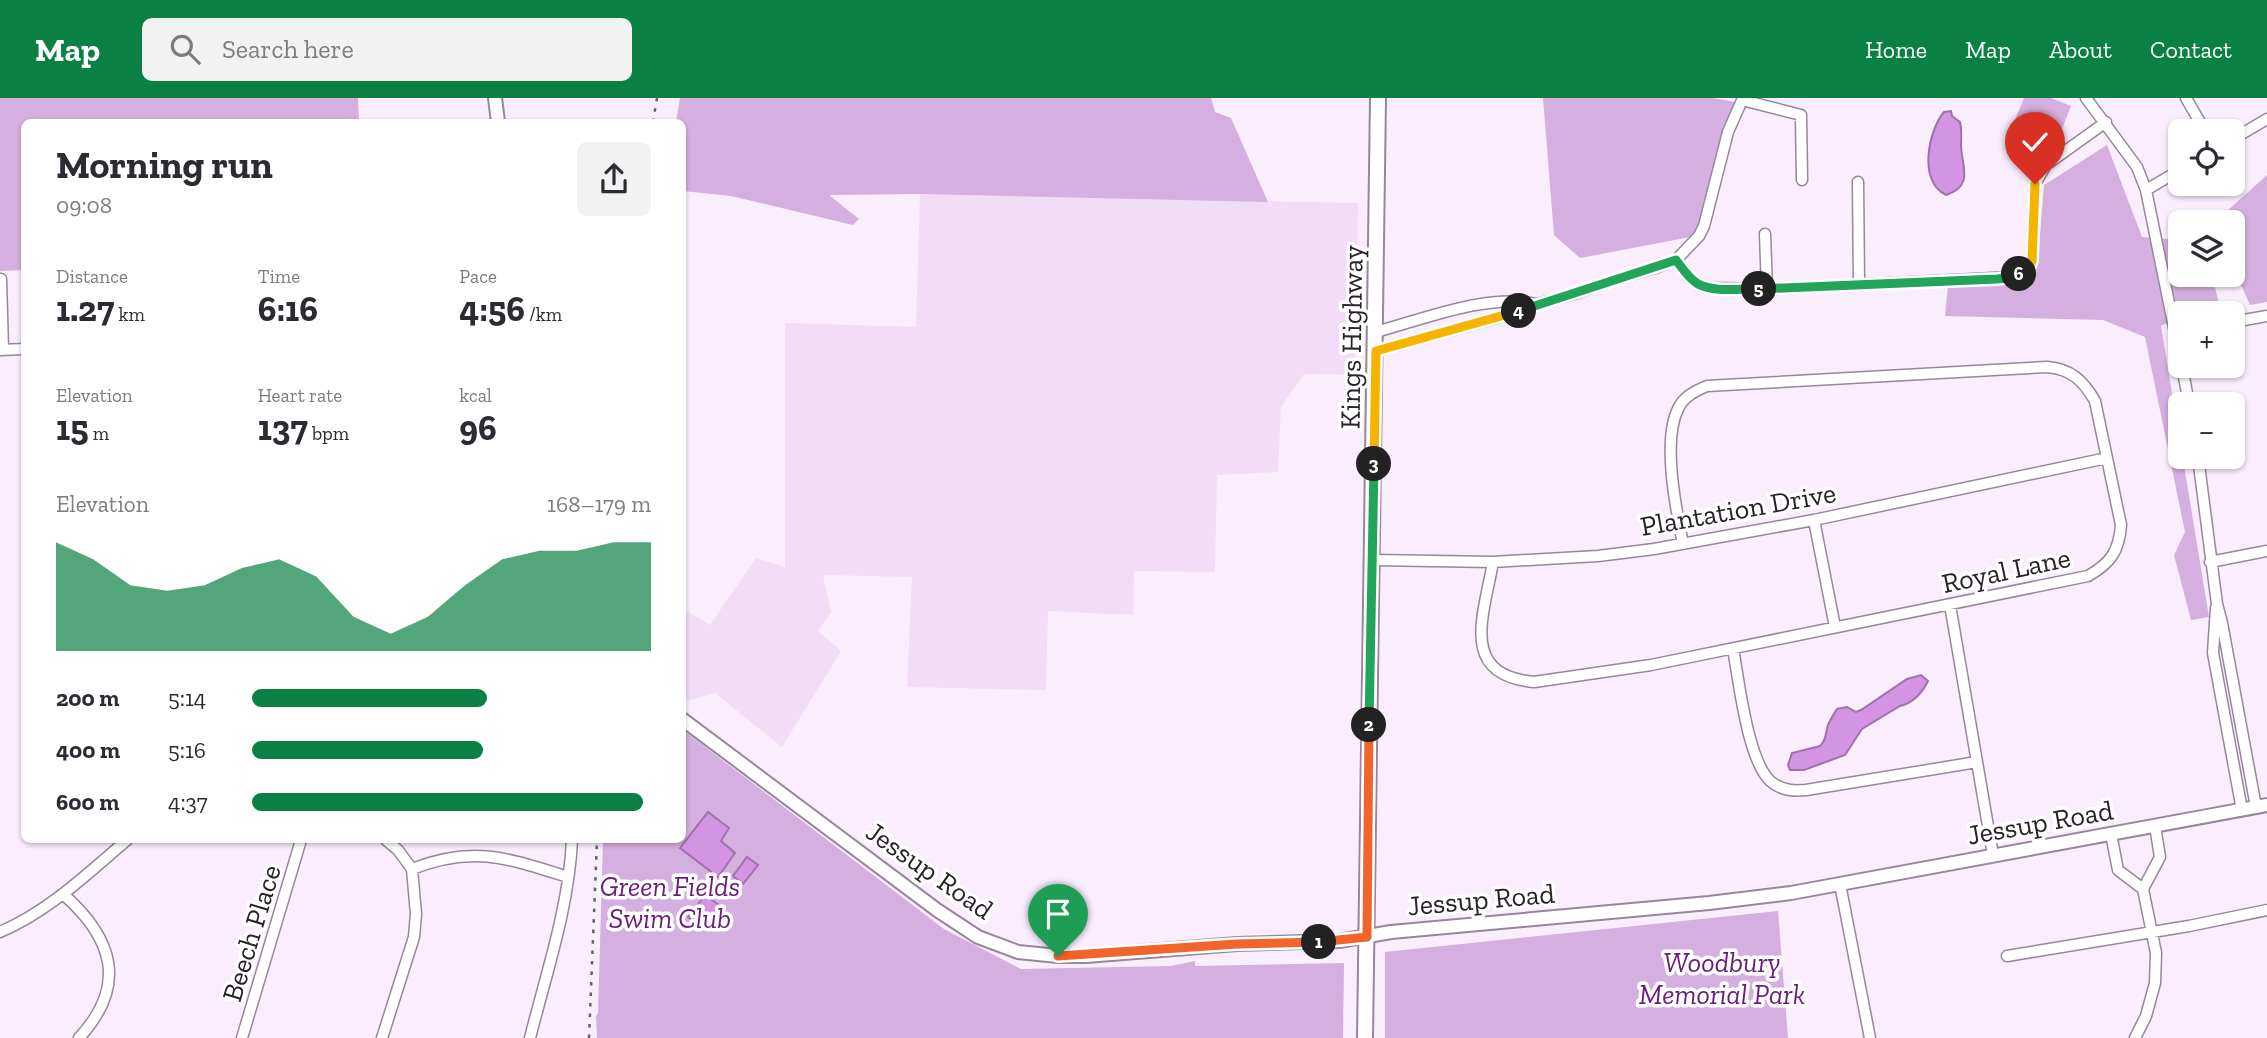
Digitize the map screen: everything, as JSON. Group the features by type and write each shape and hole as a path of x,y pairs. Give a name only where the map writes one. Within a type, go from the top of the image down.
{"main road":[{"name":"Kings Highway","path":"1365,1038 1378,98"}],"street":[{"path":"495,98 498,119"},
{"path":"2086,98 2137,167 2146,190 2171,301"},
{"path":"2186,98 2198,119"},
{"path":"1376,351 1518,312 1676,260 1699,236 1704,226 1728,132 1743,99 1801,116 1802,180"},
{"path":"2245,132 2267,119"},
{"path":"1676,260 1689,277 1699,285 1710,288 1767,289 2015,277 2029,268 2032,261 2035,184 2046,165 2106,122"},
{"path":"2146,190 2168,177"},
{"path":"1858,182 1859,285"},
{"path":"1765,234 1767,289"},
{"path":"1,279 1,350 21,349"},
{"path":"1376,332 1495,300 1519,300 1537,304"},
{"path":"2245,320 2267,316"},
{"name":"Royal Lane","path":"1493,562 1481,632 1483,651 1488,663 1517,680 1534,682 1651,665 2088,576 2103,568 2114,553 2120,540 2121,525 2095,401 2085,383 2061,369 1707,386 1690,394 1678,407 1671,438 1675,502 1683,544"},
{"name":"Plantation Drive","path":"1373,560 1493,562 1598,556 1683,544 1814,520 2107,458"},
{"path":"2199,469 2217,604 2262,806"},
{"path":"1814,520 1835,627"},
{"path":"2210,562 2267,551"},
{"path":"2217,604 2213,653 2242,810"},
{"path":"1950,605 1993,855"},
{"path":"1733,649 1751,742 1763,774 1774,784 1789,791 1977,762"},
{"name":"Jessup Road","path":"686,722 937,910 978,937 1018,952 1058,956 1237,944 1339,942 1403,931 1723,901 1840,884 2262,806"},
{"path":"2143,890 2160,858 2155,826"},
{"path":"2111,834 2118,870 2143,890 2156,953 2155,983 2146,1016 2135,1038"},
{"path":"0,932 16,925 63,894 123,843"},
{"name":"Beech Place","path":"242,1038 300,843"},
{"path":"382,1038 414,937 416,914 412,869 390,843"},
{"path":"530,1038 568,877 572,843"},
{"path":"412,869 439,858 483,855 524,863 568,877"},
{"path":"1840,884 1870,1038"},
{"path":"63,894 91,921 104,942 108,966 108,982 102,1004 93,1023 79,1038"},
{"path":"2007,956 2267,910"}],"shaded area":[{"path":"1951,111 1952,116 1960,122 1964,175 1960,186 1946,195 1937,188 1932,179 1928,156 1938,120 1944,112"},
{"path":"920,194 1358,203 1355,375 1304,374 1281,407 1278,472 1217,475 1215,572 1134,571 1133,615 1048,611 1046,690 907,687 912,577 823,575 831,612 818,631 841,651 782,747 715,693 686,701 686,610 710,625 756,558 785,567 785,323 916,327"},
{"path":"1921,675 1928,681 1917,697 1862,729 1845,755 1804,770 1790,770 1788,765 1792,753 1820,746 1837,709 1847,707 1856,712 1861,710 1907,679"},
{"path":"708,812 729,828 721,841 735,853 718,877 680,848"},
{"path":"747,857 758,865 743,884 733,876"},
{"path":"705,895 719,905 702,928 688,917"}],"green space":[{"path":"0,98 358,98 359,119 21,119 21,270 0,271"},
{"path":"680,98 1211,98 1215,112 1231,118 1268,202 920,194 829,195 859,219 853,225 731,196 686,191 686,119 676,119"},
{"path":"1543,98 1712,98 1741,103 1701,235 1580,258 1554,235"},
{"path":"2024,98 2051,98 2071,106 2056,144 2012,127"},
{"path":"2107,145 2142,237 2168,239 2168,287 2215,287 2218,301 2168,301 2168,323 2161,326 2172,392 2168,392 2168,449 2145,337 2103,320 1945,316 1949,274 2037,269 2044,185"},
{"path":"2267,175 2267,302 2250,305 2242,287 2245,287 2245,210 2228,210"},
{"path":"2172,469 2185,469 2209,617 2191,620 2174,555 2185,532"},
{"name":"Green Fields Swim Club","path":"686,732 944,929 1021,969 1171,966 1195,961 1195,966 1344,963 1343,1038 597,1038 603,843 686,843"},
{"name":"Woodbury Memorial Park","path":"1778,911 1788,1038 1385,1038 1385,952"}],"railway":[{"path":"654,119 657,98"},
{"path":"589,1038 597,843"}],"route":[{"path":"1058,956 1237,944 1339,942 1367,937 1376,351 1518,312 1676,260 1689,277 1699,285 1710,288 1767,289 2015,277 2029,268 2032,261 2035,184"}]}
